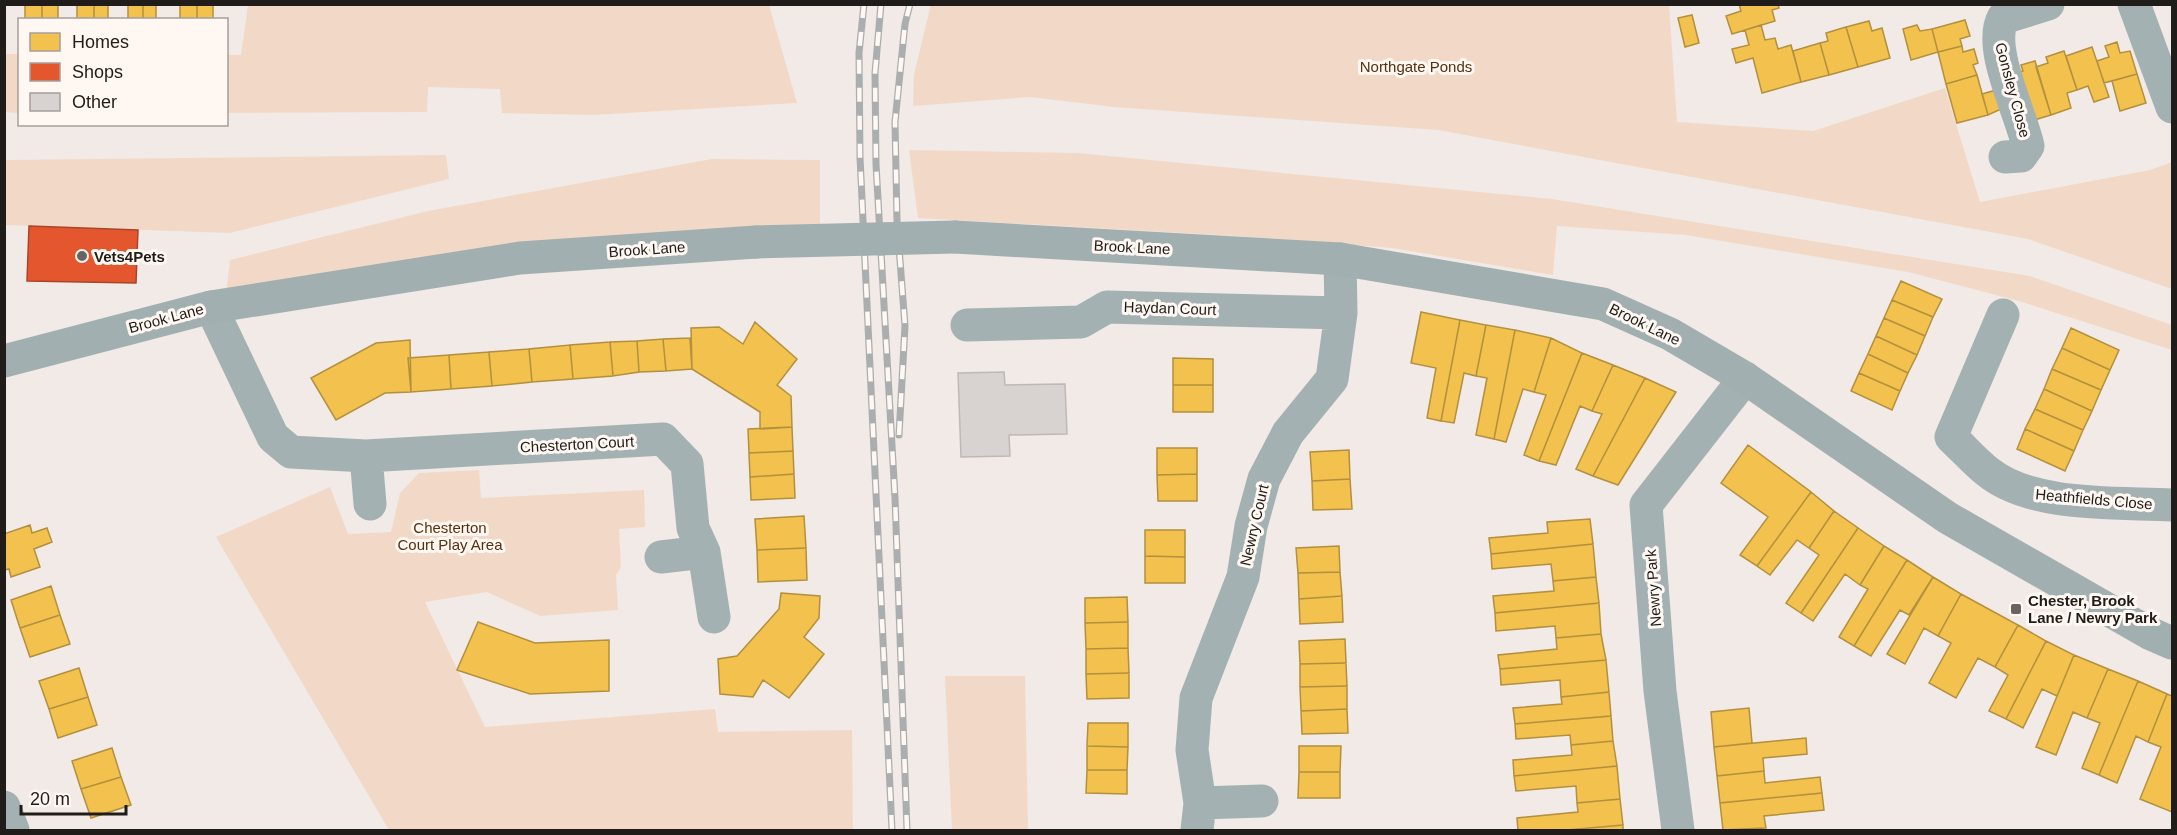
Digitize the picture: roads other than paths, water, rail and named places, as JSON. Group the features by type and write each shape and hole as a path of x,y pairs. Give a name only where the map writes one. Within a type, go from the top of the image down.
{"street":[{"name":"Gonsley Close","path":"2005,157 2021,156 2028,146 2024,126 2004,70 1998,27 2003,18 2048,4"},
{"path":"2134,4 2172,107"},
{"name":"Brook Lane","path":"4,361 211,307 520,258 756,242 955,237 1340,259 1603,304 1670,334 1745,378 1948,518 2149,633 2172,643"},
{"name":"Newry Court","path":"1262,801 1199,817 1192,750 1196,698 1243,577 1251,526 1264,479 1288,433 1332,379 1341,313 1340,259"},
{"name":"Haydan Court","path":"967,325 1081,322 1107,306 1341,313"},
{"name":"Chesterton Court","path":"211,307 273,437 291,452 366,456 663,439 687,464 693,528 704,552 714,617"},
{"name":"Heathfields Close","path":"2003,315 1951,437 1989,473 2029,493 2089,500 2172,505"},
{"name":"Newry Park","path":"1678,831 1660,691 1646,505 1745,378"},
{"path":"366,456 370,504"},
{"path":"661,557 704,552"},
{"path":"4,807 13,831"}],"railway":[{"path":"864,4 859,53 860,157 892,830"},
{"path":"881,4 875,73 876,164 895,498 907,830"},
{"path":"899,435 905,326 897,221 895,122 905,24 910,4"}],"place":[{"name":"Vets4Pets","path":"82,256"},
{"name":"Chester, Brook Lane / Newry Park","path":"2016,609"}],"park label":[{"name":"Northgate Ponds","path":"1416,66"},
{"name":"Chesterton Court Play Area","path":"450,536"}]}
